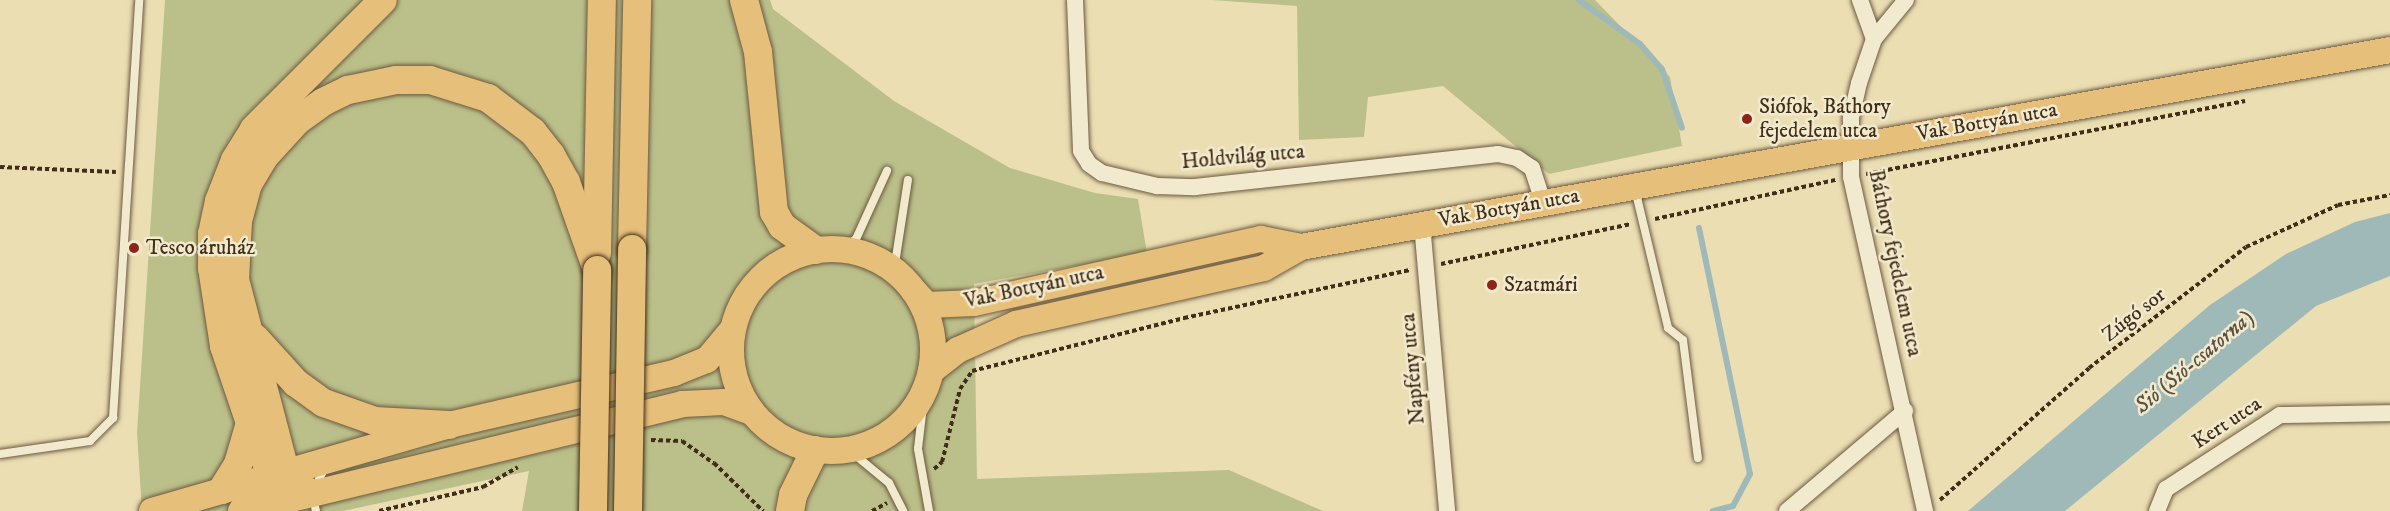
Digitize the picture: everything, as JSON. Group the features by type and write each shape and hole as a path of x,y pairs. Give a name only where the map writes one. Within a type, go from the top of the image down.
{"highway":[{"path":"314,502 277,484 250,423 224,346 214,294 212,234 219,201 235,160 255,129 383,0"},
{"path":"593,511 602,0"},
{"path":"628,511 637,0"},
{"path":"744,0 758,52 774,212 782,226 814,250"},
{"path":"277,484 250,332 235,280 238,221 248,184 264,157 297,121 323,102 373,83 430,80 488,98 512,114 539,140 566,182 597,270"},
{"path":"250,332 296,383 324,403 375,421 449,425"},
{"path":"222,490 238,464 250,423"},
{"path":"790,511 793,495 815,450"}],"main road":[{"name":"Vak Bottyán utca","path":"928,380 958,350 1016,324 1264,268 1301,247 1543,201 2390,50"},
{"name":"Vak Bottyán utca","path":"914,291 927,306 974,303 1261,239 1301,247"},
{"path":"241,511 277,484 327,463 449,425 674,374 707,360 733,329 744,301 762,277 786,260 814,250 843,249 870,256 894,270 914,291 927,315 933,343 928,380 907,418 881,439 849,450 815,450 791,443 770,430 752,412 735,381 733,329"},
{"path":"314,502 681,404 724,402 752,412"},
{"path":"152,511 222,490 277,484"}],"street":[{"name":"Holdvilág utca","path":"1075,0 1081,151 1089,164 1102,173 1157,186 1195,187 1498,154 1518,158 1532,168 1543,201"},
{"path":"1860,0 1874,39"},
{"name":"Báthory fejedelem utca","path":"1906,0 1874,39 1851,119 1851,177 1905,411 1931,507"},
{"name":"Napfény utca","path":"1422,224 1447,511"},
{"path":"1787,511 1905,411"},
{"name":"Kert utca","path":"2157,511 2166,489 2280,415 2390,413"}],"lane":[{"path":"0,454 90,441 113,418 139,0"},
{"path":"843,249 856,239 887,171"},
{"path":"894,270 908,180"},
{"path":"1634,185 1668,328 1683,340 1698,458"},
{"path":"928,380 918,449 921,480 929,511"},
{"path":"849,450 874,468 898,498 903,511"},
{"path":"314,502 327,463"}],"path":[{"path":"1851,177 2249,100"},
{"path":"0,167 128,172"},
{"name":"Zúgó sor","path":"1931,507 2089,369 2246,247 2338,205 2390,195"},
{"path":"643,441 682,441 714,463 763,511"},
{"path":"379,511 483,487 528,464"}],"green space":[{"path":"165,0 770,0 773,9 894,101 1010,168 1095,193 1138,199 1147,253 974,284 977,479 1229,470 1323,511 522,511 529,471 343,511 142,511 137,433"},
{"path":"1212,0 1595,0 1670,77 1682,146 1549,174 1443,86 1368,97 1364,137 1299,140 1297,6"}],"water":[{"name":"Sió (Sió-csatorna)","path":"2390,213 2390,276 2316,306 2065,511 1968,511 2210,305 2286,254 2355,222"}],"waterway":[{"path":"1579,0 1640,44 1662,69 1682,128"},
{"path":"1699,228 1750,474 1733,506 1713,511"}],"place":[{"name":"Siófok, Báthory fejedelem utca","path":"1747,119"},
{"name":"Tesco áruház","path":"134,248"},
{"name":"Szatmári","path":"1492,285"}]}
